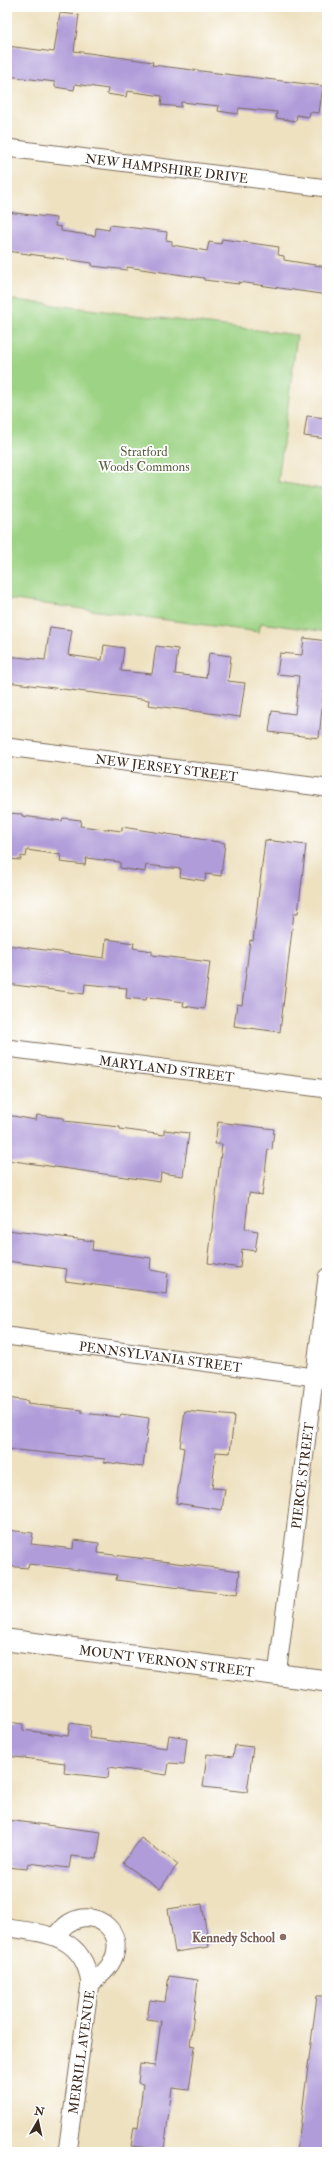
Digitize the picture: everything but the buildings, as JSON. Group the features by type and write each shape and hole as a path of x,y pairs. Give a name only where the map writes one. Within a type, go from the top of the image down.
{"street":[{"name":"NEW HAMPSHIRE DRIVE","path":"7,148 327,188"},
{"name":"NEW JERSEY STREET","path":"7,747 327,788"},
{"name":"MARYLAND STREET","path":"7,1048 327,1089"},
{"name":"PIERCE STREET","path":"277,1675 327,1277"},
{"name":"PENNSYLVANIA STREET","path":"7,1336 314,1377"},
{"name":"MOUNT VERNON STREET","path":"7,1640 327,1681"},
{"path":"7,1928 56,1937 67,1923 81,1918 92,1918 102,1921 111,1930 116,1940 116,1950 113,1962 104,1974 90,1983"},
{"name":"MERRILL AVENUE","path":"56,1937 64,1941 79,1954 89,1972 90,1983 67,2152"}],"green space":[{"name":"Stratford Woods Commons","path":"7,299 297,335 278,482 327,490 327,632 261,623 259,632 7,599"}],"place":[{"name":"Kennedy School","path":"283,1937"}]}
